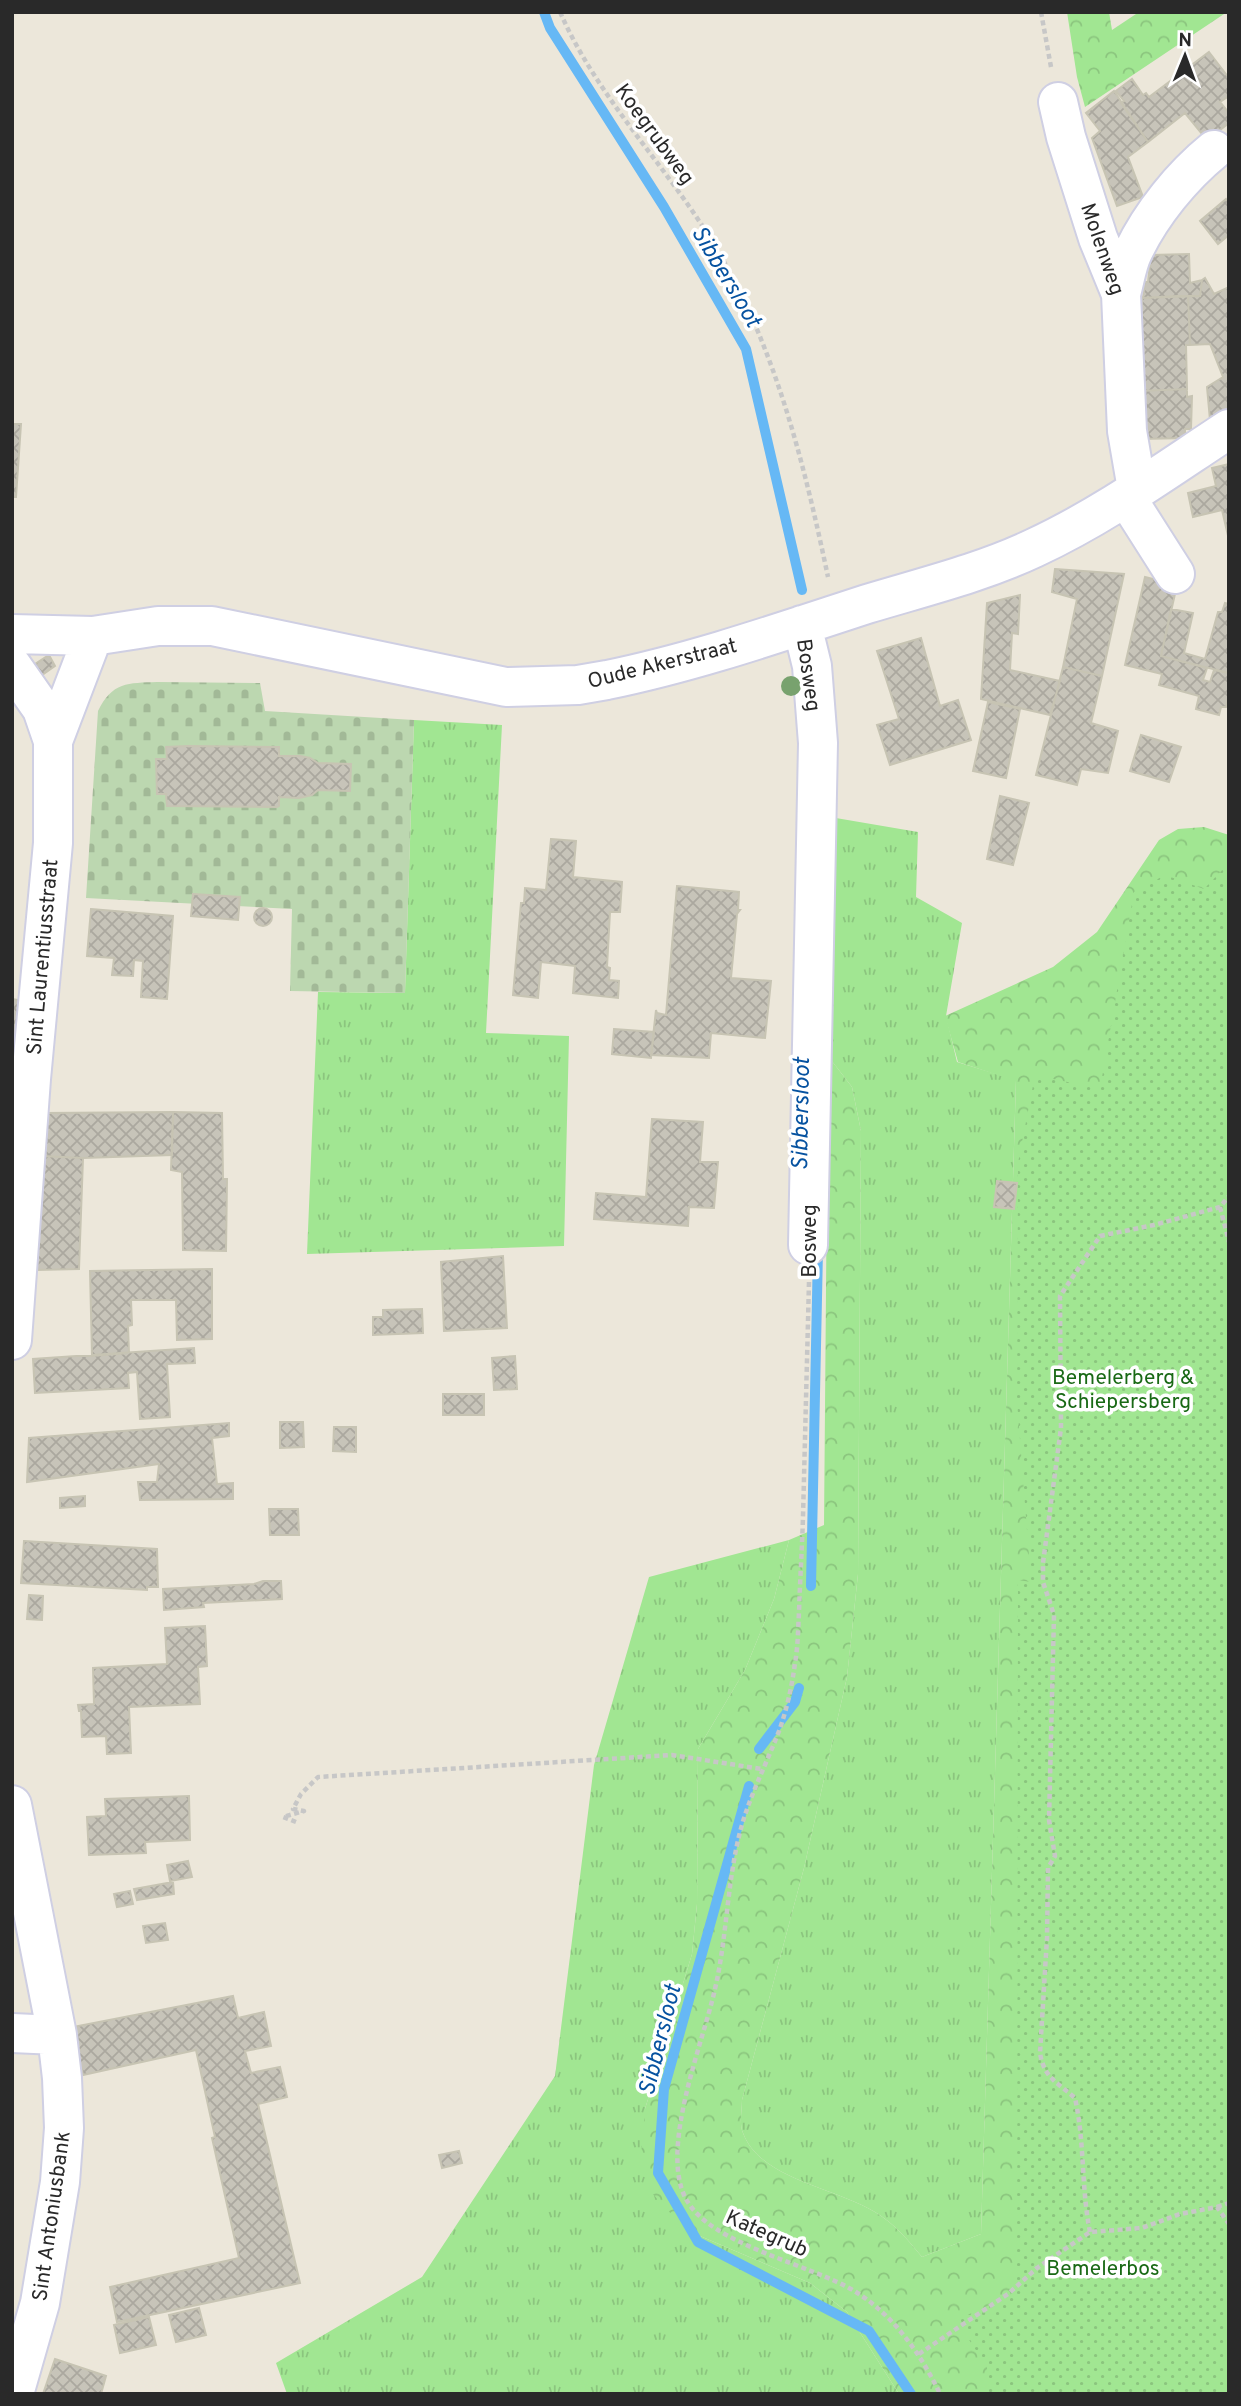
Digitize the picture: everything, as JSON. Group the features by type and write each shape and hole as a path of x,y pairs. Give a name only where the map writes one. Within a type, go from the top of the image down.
{"street":[{"name":"Molenweg","path":"1058,103 1098,238 1121,293 1131,493"},
{"path":"1121,293 1132,253 1158,212 1178,183 1214,150"},
{"name":"Oude Akerstraat","path":"12,634 93,636 158,626 212,626 506,687 578,685 633,675 996,564 1033,549 1083,523 1229,429"},
{"path":"1131,493 1175,574"},
{"name":"Bosweg","path":"802,625 812,666 818,743 808,1245"},
{"name":"Sint Laurentiusstraat","path":"53,741 93,636"},
{"name":"Sint Laurentiusstraat","path":"12,666 42,709 53,741 53,844 31,1079 12,1340"},
{"path":"12,1805 57,2035 12,2033"},
{"name":"Sint Antoniusbank","path":"14,2394 40,2303 60,2182 64,2128 57,2035"}],"path":[{"name":"Koegrubweg","path":"560,12 597,81 688,205 741,296 791,421 810,490 822,549"},
{"path":"1041,12 1058,103"},
{"path":"1090,2232 1075,2098 1049,2077 1043,2067 1040,2053 1048,1868 1055,1856 1049,1821 1054,1615 1043,1583 1043,1563 1061,1428 1060,1296 1100,1236 1220,1207 1229,1196"},
{"path":"1220,1207 1229,1242"},
{"name":"Bosweg","path":"762,1769 779,1730 796,1660 802,1550 808,1245"},
{"path":"296,1822 283,1817 304,1811 293,1809 302,1794 318,1777 672,1755 762,1769"},
{"name":"Kategrub","path":"762,1769 740,1830 718,1977 680,2129 677,2156 680,2183 686,2201 702,2220 744,2244 802,2266 857,2293 881,2311 919,2354 940,2394"},
{"path":"919,2354 1008,2294 1037,2268 1090,2232 1142,2228 1180,2214 1229,2203"},
{"path":"1217,2207 1229,2224"}],"green space":[{"path":"1067,12 1109,12 1112,30 1139,12 1227,12 1085,107 1077,77"},
{"path":"260,683 265,711 414,720 405,993 290,991 292,909 86,898 98,711 103,701 115,689 129,684"},
{"path":"414,720 502,725 486,1033 569,1036 564,1246 307,1254 318,992 405,993"},
{"path":"830,817 918,832 916,897 962,923 946,1016 957,1062 1016,1080 981,2234 922,2257 895,2227 875,2212 801,2181 765,2161 752,2149 741,2125 742,2100 804,1868 847,1677 858,1574 861,1131 852,1087 828,1056"},
{"name":"Bemelerberg & Schiepersberg","path":"1204,827 1229,835 1229,2394 899,2394 847,2312 810,2283 686,2230 651,2192 641,2155 645,2109 692,1954 697,1904 698,1749 745,1670 774,1599 789,1540 824,1525 828,1056 852,1087 861,1131 858,1574 847,1677 804,1868 742,2100 741,2125 752,2149 765,2161 801,2181 875,2212 895,2227 922,2257 981,2234 1016,1081 958,1062 945,1016 1053,967 1097,932 1159,840 1178,829"},
{"name":"Bemelerberg & Schiepersberg","path":"1228,836 1229,2394 987,2394 987,2367 956,2320 1008,2297 1017,2288 1018,1580 1031,1582 1017,1401 1018,1163 1035,1075 1100,1089 1134,892 1165,875 1204,889 1227,865"},
{"path":"789,1540 774,1599 745,1670 698,1749 697,1904 692,1954 645,2109 686,2230 810,2283 847,2312 899,2394 287,2394 276,2363 422,2277 555,2076 594,1765 649,1577"}],"building":[{"path":"1209,52 1229,78 1229,96 1220,102 1229,113 1229,123 1207,140 1185,113 1148,142 1121,103 1124,101 1116,91 1132,79 1143,95 1146,93 1149,97"},
{"path":"1114,91 1148,142 1128,157 1143,197 1117,206 1092,138 1100,131 1086,113"},
{"path":"1226,199 1229,203 1229,235 1218,244 1200,221"},
{"path":"1189,254 1190,283 1202,280 1200,296 1143,298 1151,255"},
{"path":"1205,278 1214,294 1229,287 1229,408 1210,420 1207,387 1223,377 1210,344 1190,345 1188,296 1200,296 1202,280"},
{"path":"1188,296 1190,345 1186,345 1187,389 1140,391 1142,298"},
{"path":"1187,389 1187,397 1192,396 1191,429 1185,429 1185,438 1142,439 1140,391"},
{"path":"12,424 21,424 16,497 12,497"},
{"path":"1229,464 1229,540 1222,510 1193,517 1188,493 1216,486 1212,468"},
{"path":"1055,569 1124,574 1102,676 1063,667 1077,599 1052,592"},
{"path":"1145,577 1177,585 1161,656 1207,668 1203,680 1210,682 1214,670 1229,673 1229,695 1226,707 1221,707 1219,715 1196,709 1199,696 1159,685 1162,674 1125,665"},
{"path":"1020,595 1018,634 1012,633 1010,670 1060,681 1050,715 981,699 987,603"},
{"path":"1225,603 1229,604 1229,673 1161,656 1171,609 1193,613 1184,653 1205,659 1218,612 1222,612"},
{"path":"921,638 940,706 958,700 971,740 890,765 877,725 899,719 877,651"},
{"path":"49,655 55,666 42,675 35,664"},
{"path":"1063,667 1102,676 1091,723 1118,731 1108,773 1081,769 1077,785 1036,775"},
{"path":"988,702 1020,709 1006,778 973,771"},
{"path":"1141,735 1181,747 1169,782 1130,771"},
{"path":"166,747 279,747 279,756 300,756 318,763 351,764 350,791 318,790 312,795 299,798 279,797 277,807 167,806 166,794 157,794 156,759 167,759"},
{"path":"1000,796 1029,803 1013,865 987,859"},
{"path":"551,839 576,841 573,877 622,882 620,912 610,912 607,967 610,968 609,980 619,981 618,998 573,993 575,966 541,962 538,998 513,995 521,903 524,903 525,888 546,890"},
{"path":"677,886 739,892 740,910 737,914 731,978 771,981 765,1038 711,1033 709,1058 651,1055 656,1010 657,1013 666,1015"},
{"path":"193,894 240,897 238,920 191,916"},
{"path":"263,908 269,911 272,917 269,923 263,926 257,923 254,917 257,911"},
{"path":"91,909 173,916 167,999 141,997 143,961 134,960 133,976 112,975 114,958 87,956"},
{"path":"12,999 24,1001 15,1057 12,1057"},
{"path":"614,1029 654,1032 651,1058 612,1054"},
{"path":"173,1112 172,1155 83,1158 42,1156 44,1113"},
{"path":"173,1112 222,1113 223,1179 227,1179 226,1251 183,1250 182,1172 171,1170"},
{"path":"652,1119 703,1122 700,1162 718,1162 714,1208 689,1207 688,1226 594,1219 596,1193 646,1197"},
{"path":"42,1156 83,1158 79,1269 37,1270"},
{"path":"997,1181 1017,1183 1014,1209 994,1207"},
{"path":"503,1256 507,1328 444,1331 441,1262"},
{"path":"212,1269 212,1339 177,1340 176,1300 131,1300 129,1353 92,1356 90,1271"},
{"path":"422,1309 423,1333 373,1335 373,1317 383,1317 383,1310"},
{"path":"194,1348 195,1363 167,1364 170,1417 140,1419 137,1372 128,1373 129,1388 35,1393 33,1359"},
{"path":"515,1356 517,1389 494,1390 492,1358"},
{"path":"443,1394 484,1394 484,1415 443,1415"},
{"path":"280,1422 303,1422 304,1447 280,1448"},
{"path":"229,1423 229,1436 212,1438 217,1484 233,1483 233,1499 140,1500 138,1482 157,1482 159,1464 27,1482 29,1438"},
{"path":"334,1427 356,1427 356,1452 333,1451"},
{"path":"85,1496 85,1506 60,1508 60,1498"},
{"path":"269,1509 298,1509 299,1535 270,1535"},
{"path":"24,1541 157,1549 158,1587 147,1587 147,1590 21,1583"},
{"path":"281,1581 282,1599 203,1603 204,1607 164,1610 163,1589 254,1584"},
{"path":"29,1595 43,1596 42,1620 27,1619"},
{"path":"205,1626 207,1666 198,1667 200,1704 129,1707 131,1753 107,1754 106,1736 82,1737 81,1711 78,1705 94,1704 93,1668 167,1664 165,1628"},
{"path":"189,1796 190,1840 145,1842 146,1853 89,1855 87,1817 106,1816 105,1799"},
{"path":"188,1861 192,1877 170,1881 167,1865"},
{"path":"173,1882 174,1894 137,1900 134,1889"},
{"path":"130,1891 133,1904 117,1907 114,1894"},
{"path":"165,1923 168,1940 146,1943 143,1926"},
{"path":"233,1996 238,2018 264,2012 271,2046 245,2051 251,2073 280,2067 287,2097 258,2104 300,2283 117,2322 110,2287 239,2258 212,2138 215,2137 196,2050 83,2075 73,2027"},
{"path":"459,2151 462,2163 442,2168 439,2155"},
{"path":"199,2308 206,2335 176,2342 169,2315"},
{"path":"149,2317 156,2345 120,2353 114,2325"},
{"path":"55,2359 106,2376 101,2394 43,2394"}],"waterway":[{"name":"Sibbersloot","path":"544,12 550,28 664,207 746,349 802,590"},
{"name":"Sibbersloot","path":"811,1586 818,1250"},
{"name":"Sibbersloot","path":"759,1749 795,1702 799,1688"},
{"name":"Sibbersloot","path":"749,1786 664,2089 658,2173 698,2242 869,2331 911,2394"}],"park label":[{"name":"Bemelerbos","path":"1103,2268"}]}
